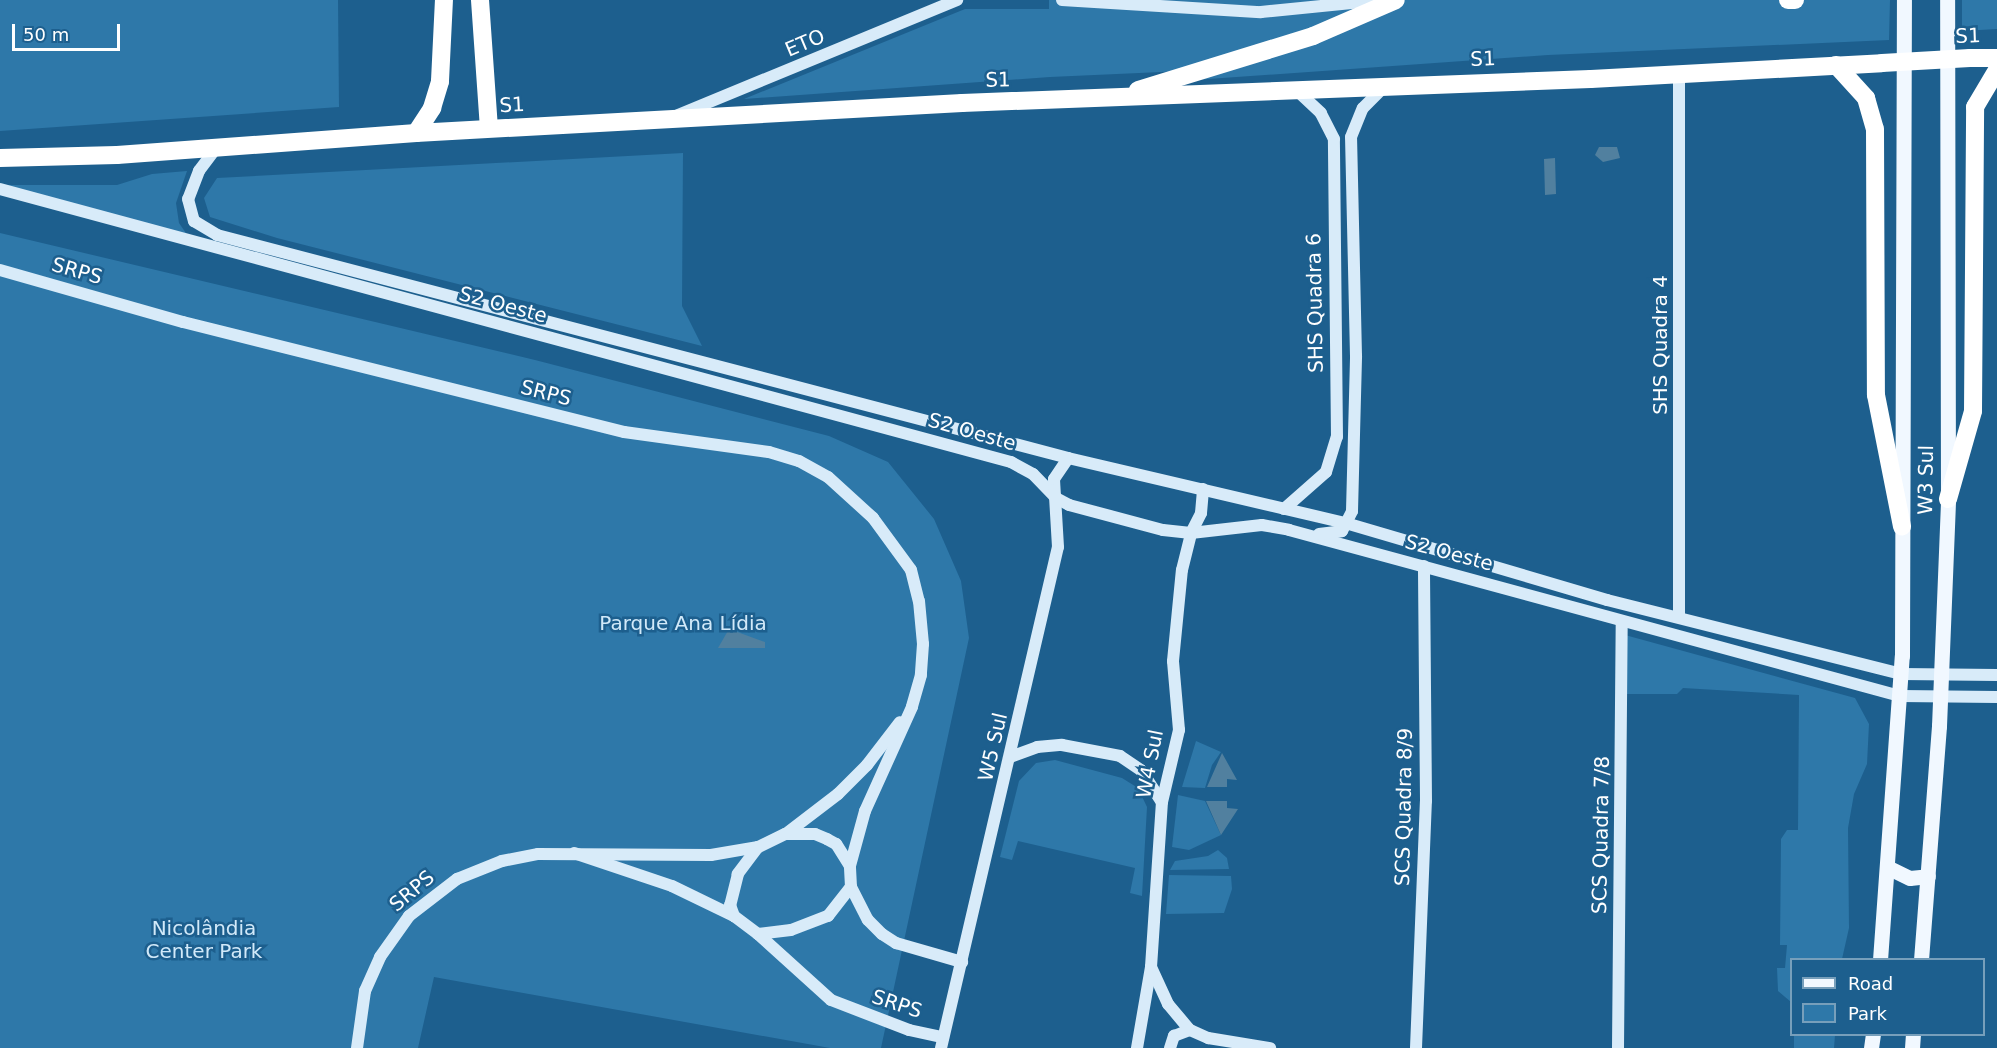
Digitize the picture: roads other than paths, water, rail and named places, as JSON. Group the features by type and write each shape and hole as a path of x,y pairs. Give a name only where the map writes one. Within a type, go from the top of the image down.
{"highway":[{"path":"416,133 432,108 440,81 444,0"},
{"path":"480,0 489,128"},
{"path":"1788,0 1795,0"},
{"path":"1114,98 1313,36 1392,2"},
{"name":"S1","path":"0,158 117,155 489,128 1295,89 1679,74 1997,57"},
{"path":"1836,65 1866,98 1875,129 1876,395 1902,526"},
{"path":"1948,499 1972,411 1976,108 1997,69"}],"main road":[{"name":"ETO","path":"667,119 957,0"},
{"path":"1062,0 1261,12 1362,2 1392,2"},
{"name":"W3 Sul","path":"1880,958 1901,674 1904,0"},
{"name":"W3 Sul","path":"1921,958 1940,699 1948,499 1947,0"},
{"name":"SHS Quadra 4","path":"1679,74 1679,615"},
{"path":"1304,534 1338,533 1349,524 1356,356 1351,137 1363,108 1386,85"},
{"name":"SHS Quadra 6","path":"1284,509 1326,472 1337,437 1334,139 1321,113 1295,89"},
{"name":"S2 Oeste","path":"217,147 199,171 188,199 194,221 217,235 1068,458 1349,524 1452,557 1901,674 1997,675"},
{"name":"S2 Oeste","path":"0,189 1011,462 1034,474 1056,498 1095,513 1191,533 1233,525 1262,525 1424,566 1622,622 1900,696 1940,699 1997,698"},
{"name":"SRPS","path":"0,270 183,322 624,432 769,452 799,461 854,497 888,535 911,570 919,601 922,644 921,675 912,707 865,811 850,866"},
{"name":"W5 Sul","path":"942,1043 1058,547 1056,473 1068,458"},
{"name":"W4 Sul","path":"1137,1048 1151,967 1162,802 1179,730 1173,661 1182,570 1191,533 1202,513 1203,489"},
{"name":"SCS Quadra 8/9","path":"1416,1048 1426,801 1424,566"},
{"name":"SCS Quadra 7/8","path":"1618,1048 1622,622"},
{"name":"SRPS","path":"785,834 833,799 867,765 912,707"},
{"path":"1010,757 1037,747 1062,744 1120,756 1141,770 1162,802"},
{"path":"850,887 835,910 818,921 758,934 734,916 730,905 734,884 758,847 785,834 815,834 836,844 850,866 850,887 868,920 882,934 907,947 962,962"},
{"name":"SRPS","path":"357,1048 365,992 380,957 409,916 457,879 502,861 574,853 711,855 758,847"},
{"name":"SRPS","path":"574,853 672,886 734,916"},
{"path":"1887,867 1910,878 1928,876"},
{"name":"SRPS","path":"758,934 831,1000 942,1043"},
{"path":"1151,967 1168,1004 1190,1030 1208,1038 1270,1048"},
{"path":"1170,1048 1174,1036 1190,1030"}],"park label":[{"name":"Parque Ana Lídia","path":"683,623"},
{"name":"Nicolândia Center Park","path":"204,940"}]}
